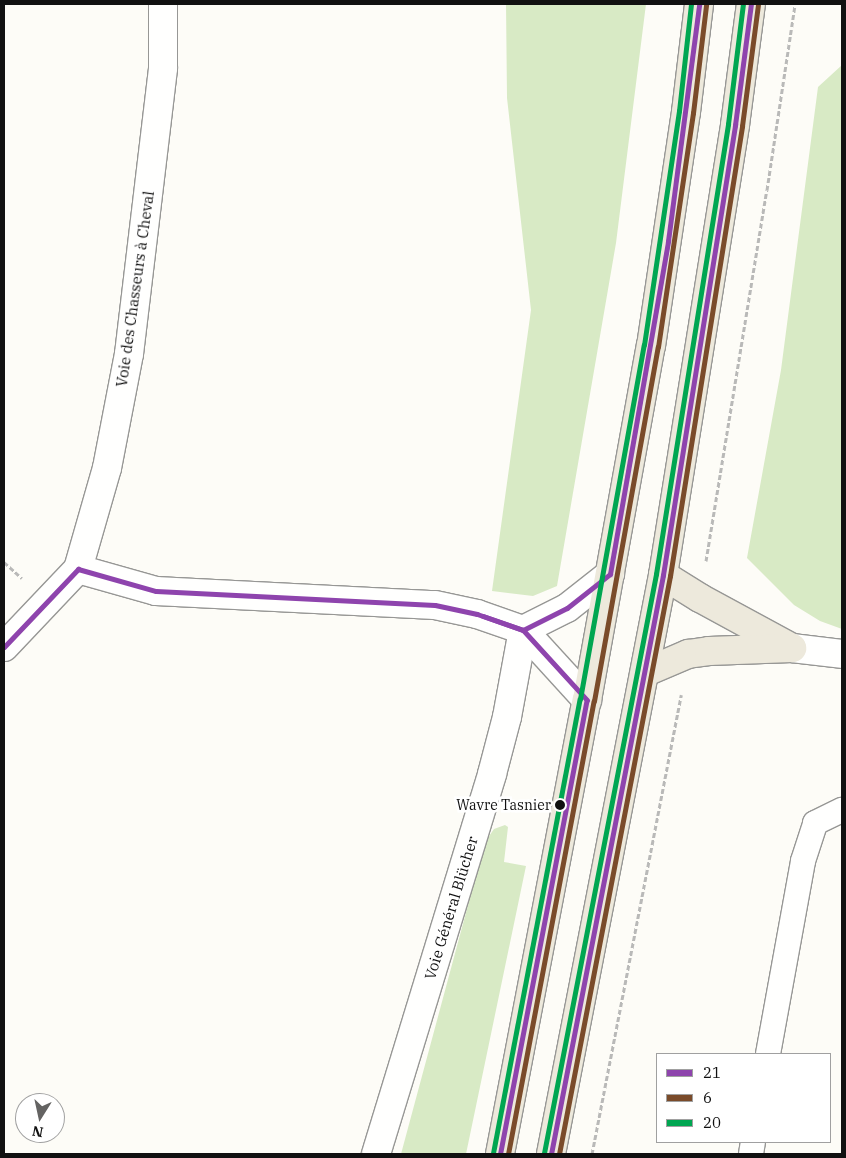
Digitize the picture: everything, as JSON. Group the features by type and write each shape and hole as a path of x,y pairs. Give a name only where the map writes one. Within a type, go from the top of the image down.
{"main road":[{"path":"500,1154 588,700 668,241 699,4"},
{"path":"551,1154 646,672 663,575 735,125 751,4"},
{"path":"663,575 700,598 792,648"},
{"path":"646,672 688,654 709,651 792,648"}],"street":[{"name":"Voie des Chasseurs à Cheval","path":"78,569 107,468 129,354 163,68 163,4"},
{"path":"4,647 78,569 156,591 435,605 477,614 523,630 588,700"},
{"path":"523,630 567,608 610,574"},
{"name":"Voie Général Blücher","path":"376,1154 492,774 507,718 523,630"},
{"path":"792,648 842,654"}],"lane":[{"path":"768,1053 803,860 815,823 842,810"}],"path":[{"path":"4,562 28,583"}],"green space":[{"path":"506,4 646,4 616,243 557,586 533,596 492,591 531,310 507,98"},
{"path":"842,65 842,629 820,621 794,605 747,558 781,370 818,87"},
{"path":"505,825 508,827 504,862 526,866 466,1154 401,1154 485,842 494,829"}],"transit line":[{"name":"20","path":"493,1153 580,699 644,345 679,111 691,4"},
{"name":"21","path":"610,574 668,241 699,4"},
{"name":"20","path":"544,1153 656,574 728,124 743,4"},
{"name":"21","path":"551,1154 663,575 735,125 751,4"},
{"name":"6","path":"508,1154 594,701 658,347 693,113 706,5"},
{"name":"6","path":"559,1154 670,576 742,126 758,5"},
{"name":"21","path":"4,647 78,569 156,591 435,605 477,614 523,630 567,608 610,574"},
{"name":"21","path":"483,616 523,630 587,700"},
{"name":"21","path":"500,1154 587,700"}],"place":[{"name":"Wavre Tasnier","path":"560,805"}]}
